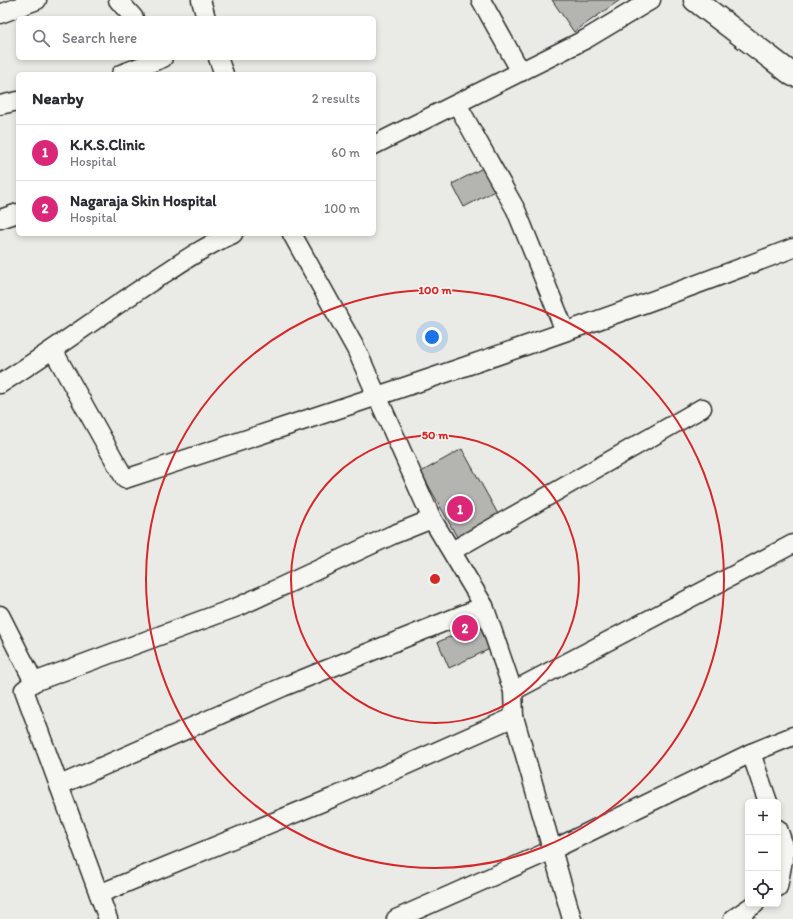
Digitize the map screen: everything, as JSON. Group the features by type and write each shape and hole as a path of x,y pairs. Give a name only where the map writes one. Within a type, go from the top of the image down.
{"main road":[{"path":"695,0 793,75"}],"street":[{"path":"0,14 37,0"},
{"path":"118,0 132,16"},
{"path":"201,0 205,16"},
{"path":"481,0 521,72"},
{"path":"376,144 586,39 651,0"},
{"path":"126,72 158,60"},
{"path":"219,60 223,72"},
{"path":"0,105 16,101"},
{"path":"457,104 516,210 565,331"},
{"path":"0,219 16,214"},
{"path":"0,384 210,244 228,236"},
{"path":"293,236 357,351 432,519 484,606 513,691 514,717 572,919"},
{"path":"53,350 125,479 377,397 716,277 793,248"},
{"path":"452,551 702,408"},
{"path":"108,919 24,690 34,682 240,606 392,535 432,519"},
{"path":"513,691 793,544"},
{"path":"60,785 283,687 484,606"},
{"path":"0,615 34,682"},
{"path":"99,894 332,798 514,717"},
{"path":"396,919 552,850 751,753 793,736"},
{"path":"751,753 767,799"},
{"path":"780,835 785,849 781,871"},
{"path":"733,919 751,907"}],"building":[{"path":"552,0 620,0 574,32"},
{"path":"496,161 508,184 464,207 452,184"},
{"path":"462,449 498,514 457,537 421,472"},
{"path":"481,623 492,648 449,668 438,642"}],"place":[{"name":"K.K.S.Clinic","path":"460,509"},
{"name":"Nagaraja Skin Hospital","path":"465,628"}]}
